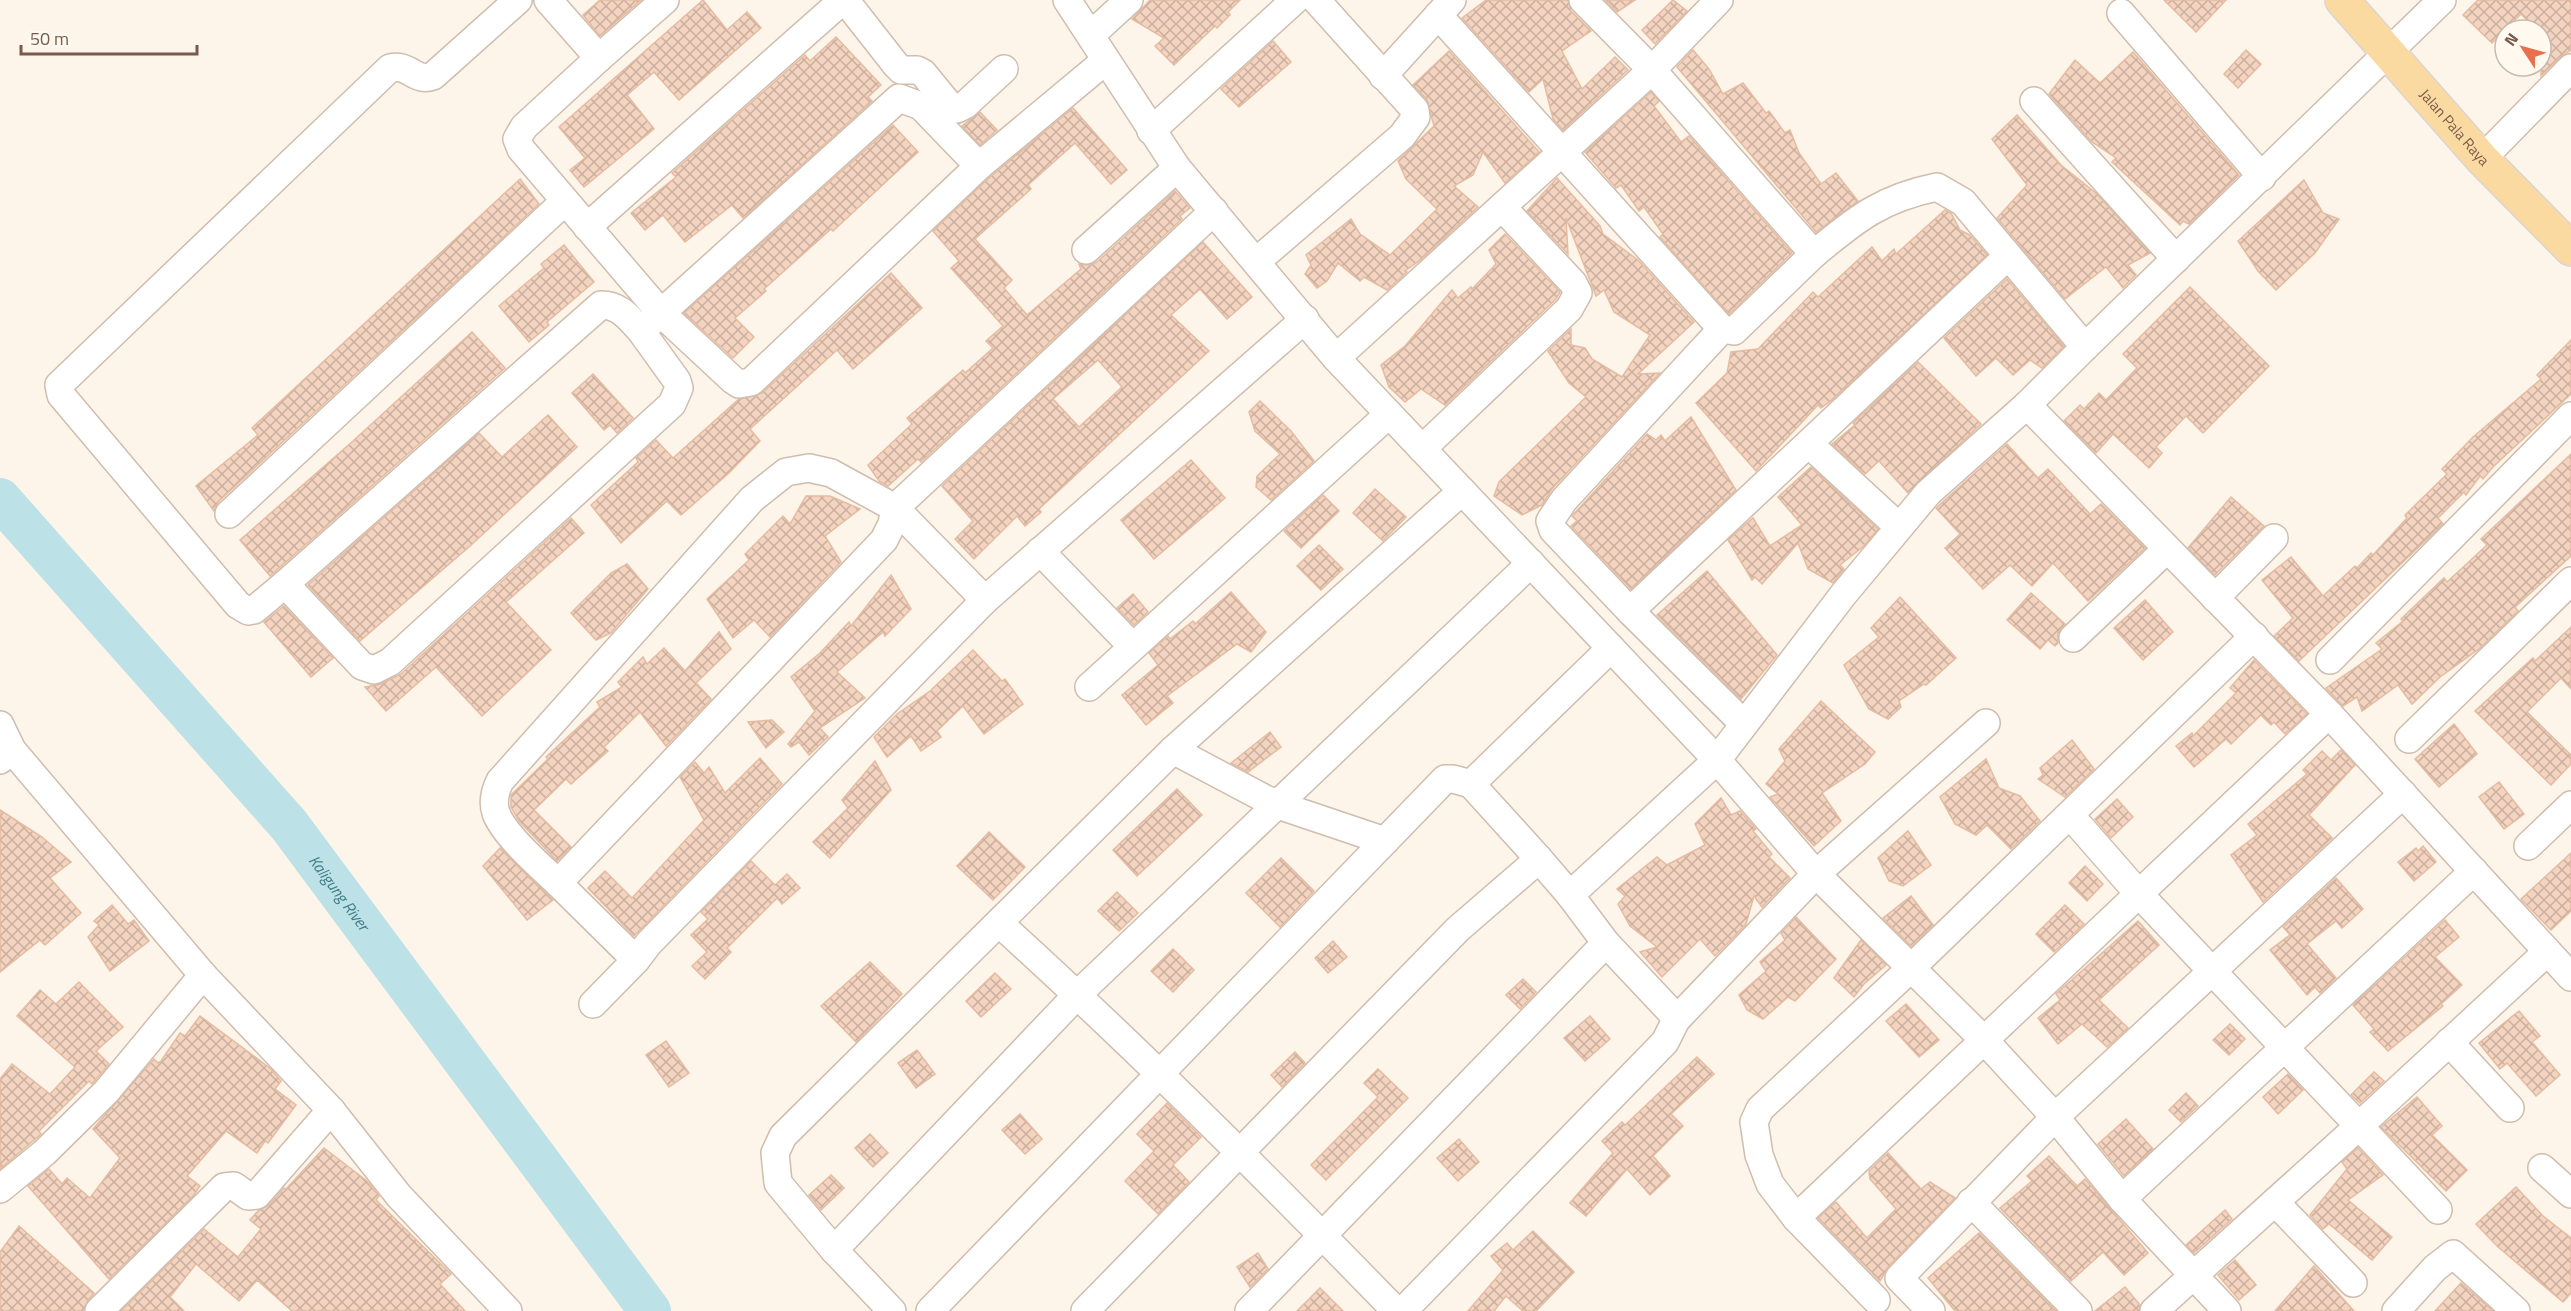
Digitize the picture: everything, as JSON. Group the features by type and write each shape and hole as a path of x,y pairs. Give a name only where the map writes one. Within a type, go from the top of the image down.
{"main road":[{"name":"Jalan Pala Raya","path":"2342,0 2482,159 2571,249"}],"street":[{"path":"285,584 362,666 374,670 390,662 672,404 679,388 677,381 641,332 621,311 609,305 601,305 285,584 254,610 248,611 238,604 61,395 59,385 390,68 399,65 418,77 426,79 433,76 519,0"},
{"path":"548,0 599,58"},
{"path":"665,0 524,127 518,139 521,149 564,202 661,313 733,381 739,384 751,382 979,166 1105,61"},
{"path":"586,227 844,0 896,65 908,71 917,70 922,73 950,106 957,109 966,105 1004,69"},
{"path":"1066,0 1092,35 1105,61 1178,168 1336,358 1717,760 1816,874 1985,1041 2055,1117 2122,1199 2227,1311"},
{"path":"1092,35 1129,0"},
{"path":"1151,131 1295,0"},
{"path":"1257,261 1402,136 1416,117 1415,110 1316,0"},
{"path":"1582,0 1652,70 1814,254"},
{"path":"1336,358 1652,70 1719,0"},
{"path":"1570,896 1717,760 1843,595 1928,493 2026,405 2442,0"},
{"path":"1383,75 1445,8 1561,153 1722,329 1734,331 1814,254 1860,216 1892,200 1936,187 1963,202 2085,347"},
{"path":"2121,13 2262,177"},
{"path":"2482,159 2571,68"},
{"path":"908,71 921,106 979,166"},
{"path":"641,332 886,108 899,98 921,106"},
{"path":"2034,101 2176,259"},
{"path":"1086,250 1178,168"},
{"path":"229,514 564,202"},
{"path":"1422,449 1569,309 1578,293 1573,283 1502,207"},
{"path":"558,883 884,540 892,524 895,508 1214,211"},
{"path":"1630,611 2008,256"},
{"path":"593,1004 636,960 649,943 985,600 1305,319"},
{"path":"1722,329 1564,500 1550,521 1553,530 1630,611 1744,724"},
{"path":"2026,405 2329,714 2571,977"},
{"path":"1089,687 1389,414"},
{"path":"2330,660 2571,416"},
{"path":"1809,444 1899,527"},
{"path":"636,960 527,854 496,814 495,792 500,781 585,684 752,499 786,472 809,468 831,473 895,508 985,600"},
{"path":"892,1311 834,1250 778,1183 775,1153 783,1136 1173,750 1462,491"},
{"path":"2216,598 2274,538"},
{"path":"2073,638 2167,549"},
{"path":"1041,551 1132,646"},
{"path":"834,1250 1078,994 1275,804 1531,563"},
{"path":"2409,739 2571,581"},
{"path":"2254,636 1756,1115 1754,1122 1759,1155 1770,1184 1796,1218 1873,1306 2055,1117 2403,794"},
{"path":"1471,784 1611,648"},
{"path":"1796,1218 2329,714"},
{"path":"1403,1311 1665,1042 1676,1020 1816,874 1986,723"},
{"path":"0,725 6,755 203,975 331,1110 399,1196 494,1306"},
{"path":"1173,750 1275,804 1385,841"},
{"path":"930,1311 1445,779 1453,778 1471,784 1539,859 1606,943 1676,1020"},
{"path":"2528,846 2571,805"},
{"path":"2070,815 2139,894 2438,1210"},
{"path":"1085,1311 1458,929 1539,859"},
{"path":"2122,1199 2283,1046 2474,871"},
{"path":"999,923 1078,994 1240,1151 1396,1311"},
{"path":"1249,1311 1606,943"},
{"path":"2154,1311 2547,952"},
{"path":"0,1189 44,1153 106,1092 203,975"},
{"path":"2449,1042 2510,1108"},
{"path":"99,1311 225,1187 234,1186 249,1196 257,1195 331,1110"},
{"path":"2542,1168 2571,1194"},
{"path":"1971,1202 2078,1311"},
{"path":"2275,1202 2353,1283"},
{"path":"2396,1311 2435,1268 2453,1254 2516,1311"},
{"path":"1899,1278 1931,1311"}],"building":[{"path":"600,0 641,0 600,36 583,15"},
{"path":"703,0 727,30 747,12 761,28 679,100 654,72 627,95 654,129 584,187 570,170 585,158 559,127"},
{"path":"1150,0 1240,0 1217,28 1215,26 1174,65 1155,46 1164,38 1132,19"},
{"path":"1486,0 1568,0 1571,11 1591,31 1562,51 1582,89 1615,57 1628,70 1563,130 1553,119 1543,79 1529,92 1462,18"},
{"path":"1605,0 1635,0 1617,12"},
{"path":"1673,0 1687,11 1655,44 1642,30"},
{"path":"2164,0 2226,0 2196,32"},
{"path":"2478,0 2571,0 2571,50 2553,64 2553,18 2525,18 2521,14 2517,18 2493,18 2492,43 2463,15"},
{"path":"836,37 881,85 868,97 872,101 743,218 732,205 685,242 663,215 645,230 631,213 676,177 672,173 805,55 810,61"},
{"path":"1273,41 1291,62 1239,107 1221,89"},
{"path":"1693,50 1709,69 1723,94 1743,83 1766,113 1769,111 1785,133 1790,130 1799,153 1821,184 1836,173 1858,201 1816,232 1677,67"},
{"path":"2246,50 2261,64 2238,88 2224,74"},
{"path":"1449,51 1539,152 1505,183 1483,152 1473,175 1454,186 1478,207 1405,271 1407,272 1387,290 1364,277 1360,281 1338,263 1327,281 1317,288 1305,274 1311,265 1306,255 1351,219 1360,234 1390,255 1437,209 1406,179 1398,161 1434,126 1427,100 1413,85"},
{"path":"2133,52 2239,175 2189,224 2183,221 2180,225 2112,162 2116,158 2092,142 2049,94 2075,60 2100,83"},
{"path":"1651,92 1659,101 1654,106 1681,142 1689,136 1792,253 1729,314 1660,237 1663,234 1644,207 1639,211 1621,185 1616,188 1585,152"},
{"path":"1073,108 1127,170 1111,184 1075,143 1028,185 1031,189 975,239 1012,280 1004,288 1027,315 1081,269 1079,264 1089,265 1097,262 1175,191 1190,208 1180,216 1182,219 921,462 918,459 888,486 879,481 868,465 912,424 907,418 963,370 965,373 993,348 986,341 1003,326 951,268 959,261 933,231 989,178"},
{"path":"980,112 997,130 980,145 962,126"},
{"path":"2017,115 2061,165 2097,194 2150,253 2128,265 2136,275 2123,288 2106,267 2065,299 1997,218 2027,185 1992,139"},
{"path":"893,125 918,152 833,231 831,229 764,289 766,291 735,318 754,337 733,358 684,313"},
{"path":"1557,178 1600,226 1603,234 1638,260 1694,322 1638,374 1660,373 1552,489 1542,505 1522,515 1494,496 1499,482 1586,397 1569,383 1548,351 1571,329 1571,345 1585,348 1592,359 1622,377 1650,335 1614,312 1604,290 1596,296 1566,218 1568,254 1527,211"},
{"path":"520,179 539,204 218,502 214,511 196,486 258,435 252,428"},
{"path":"2304,180 2323,213 2339,219 2315,253 2276,290 2258,271 2238,241"},
{"path":"1945,210 1951,213 1960,230 1970,235 1987,255 1832,400 1821,408 1818,405 1756,471 1696,403 1727,373 1731,352 1758,349 1813,292 1818,297 1872,247 1882,261 1894,249 1896,254"},
{"path":"1505,234 1560,292 1556,299 1445,405 1421,389 1405,402 1389,387 1381,365 1405,346 1452,290 1458,298 1471,287 1472,289 1496,264 1489,250"},
{"path":"1203,242 1252,297 1227,319 1200,289 1171,315 1209,351 1039,509 1041,512 1025,526 1017,516 974,559 955,539 973,521 942,486","holes":["1098,360 1122,387 1079,427 1053,399"]},
{"path":"564,245 594,282 547,322 549,325 529,342 499,306 544,268 541,264"},
{"path":"891,273 922,308 853,369 837,350 750,429 760,441 729,473 681,515 667,501 621,543 591,505 638,462 636,458 656,440 673,458 739,399 762,393"},
{"path":"2007,279 2064,346 2042,368 2030,360 2013,375 1996,358 1976,376 1944,338"},
{"path":"2190,287 2269,366 2203,433 2186,416 2156,447 2162,453 2149,468 2113,434 2096,453 2064,421 2080,405 2084,409 2099,393 2106,400 2137,368 2123,354"},
{"path":"472,332 505,368 270,576 240,540"},
{"path":"2571,340 2571,394 2483,479 2480,476 2466,495 2464,492 2438,518 2443,524 2299,661 2274,636 2293,618 2262,580 2291,557 2323,596 2355,566 2357,568 2371,553 2373,555 2407,518 2405,515 2447,474 2442,469 2473,437 2541,379 2537,375"},
{"path":"1918,362 1981,424 1908,493 1879,461 1865,474 1832,444 1855,425 1853,423"},
{"path":"593,374 633,418 617,433 610,425 604,430 572,393"},
{"path":"1260,401 1291,431 1314,461 1271,500 1256,487 1257,476 1280,454 1255,431 1249,412"},
{"path":"548,415 577,447 470,546 360,641 308,585 479,433 502,457"},
{"path":"1691,417 1736,490 1631,589 1571,526 1577,521 1572,516 1647,434 1656,440 1661,435 1665,441"},
{"path":"2007,444 2038,478 2048,469 2090,514 2101,504 2145,548 2088,601 2053,563 2032,586 2010,565 1983,589 1945,548 1960,534 1936,508"},
{"path":"2571,454 2571,556 2515,607 2518,611 2479,649 2440,677 2412,704 2398,685 2362,711 2357,697 2343,706 2326,688 2382,649 2376,643 2403,621 2401,619 2444,578 2447,582 2487,545 2481,539"},
{"path":"1191,460 1225,498 1154,559 1121,520"},
{"path":"1811,467 1878,529 1864,546 1840,565 1844,569 1833,583 1808,569 1798,543 1762,584 1755,577 1752,580 1728,540 1753,518 1770,546 1802,525 1778,497"},
{"path":"1375,489 1406,517 1383,541 1353,513"},
{"path":"1323,495 1339,511 1301,548 1284,531"},
{"path":"806,496 830,496 860,509 825,536 841,562 770,637 754,620 733,638 707,599 749,560 745,554 783,516 790,524"},
{"path":"2231,497 2264,526 2215,575 2188,548"},
{"path":"571,518 584,533 506,602 551,650 482,716 436,667 386,711 365,687 381,684 401,674"},
{"path":"1319,545 1343,569 1321,590 1297,566"},
{"path":"627,564 648,589 611,633 596,640 571,613 611,573"},
{"path":"1707,571 1777,655 1741,699 1657,615"},
{"path":"891,575 911,609 885,636 883,632 837,672 865,698 820,728 828,737 809,755 799,742 791,747 788,744 815,711 791,677 820,653 849,622 851,626"},
{"path":"1231,592 1266,632 1251,652 1237,644 1167,696 1173,703 1146,725 1122,695 1158,665 1149,653 1168,636 1170,639 1193,621 1195,624"},
{"path":"2031,593 2065,624 2058,633 2058,643 2055,646 2048,640 2040,649 2007,620"},
{"path":"1133,594 1148,612 1134,625 1117,608"},
{"path":"1900,597 1956,658 1926,685 1924,684 1899,701 1901,707 1888,719 1869,709 1844,665 1879,637 1871,628"},
{"path":"2145,600 2173,632 2143,660 2114,628"},
{"path":"284,606 333,658 311,677 264,622"},
{"path":"2571,627 2571,689 2561,678 2527,712 2571,755 2571,764 2551,785 2475,711 2533,658 2535,661"},
{"path":"719,632 731,649 696,683 711,699 666,746 640,712 604,747 608,751 571,784 566,779 534,810 571,847 557,861 519,821 511,807 511,795 548,759 546,757 600,707 597,702 622,687 618,682 643,657 647,664 664,648 685,671"},
{"path":"973,650 1002,681 1005,679 1023,704 984,734 963,706 937,731 941,737 921,751 911,736 887,757 874,737 897,714 930,691"},
{"path":"2254,660 2307,714 2285,734 2274,722 2271,725 2261,715 2231,744 2226,739 2194,767 2176,746 2192,733 2193,736 2236,693 2230,688"},
{"path":"1821,701 1875,752 1865,764 1822,793 1841,821 1814,846 1770,797 1778,794 1766,784 1785,761 1779,749"},
{"path":"772,720 784,732 766,748 748,722"},
{"path":"2454,724 2477,754 2439,787 2415,759"},
{"path":"1270,732 1281,747 1248,772 1231,763"},
{"path":"2072,740 2094,769 2065,797 2038,779 2043,775 2040,768"},
{"path":"2341,750 2355,765 2309,815 2332,838 2263,902 2231,855 2257,835 2248,824 2307,774 2303,770 2322,751 2331,760"},
{"path":"760,758 782,784 634,936 588,888 605,871 632,898 704,820 680,777 695,762 704,773 709,767 725,793"},
{"path":"1986,759 1999,788 2020,796 2040,821 2011,849 1987,825 1976,835 1955,824 1940,797"},
{"path":"875,761 891,790 830,858 813,842 848,808 842,800"},
{"path":"2499,782 2524,814 2504,829 2479,797"},
{"path":"1177,789 1202,815 1137,876 1113,850"},
{"path":"1721,798 1731,815 1740,811 1756,829 1753,831 1772,854 1769,857 1790,878 1762,907 1754,896 1746,924 1715,956 1700,939 1662,977 1640,952 1657,947 1630,926 1618,904 1625,896 1617,889 1657,857 1667,865 1705,845 1695,824"},
{"path":"2117,799 2133,817 2111,838 2095,819"},
{"path":"0,810 42,837 71,862 50,878 81,913 45,945 40,940 0,972"},
{"path":"1908,831 1931,865 1903,886 1889,881 1878,858"},
{"path":"989,832 1025,867 993,900 957,866"},
{"path":"2423,846 2436,862 2414,881 2398,862 2416,848 2418,851"},
{"path":"500,848 553,900 527,920 483,866"},
{"path":"2571,853 2571,911 2551,930 2521,899"},
{"path":"1281,858 1314,891 1280,927 1246,893"},
{"path":"751,861 775,885 787,874 800,888 782,904 777,898 727,948 731,952 705,979 692,966 707,952 691,935 708,919 701,912"},
{"path":"2085,866 2103,884 2087,901 2069,883"},
{"path":"2336,878 2363,909 2342,928 2336,921 2307,944 2336,978 2320,993 2315,987 2307,995 2270,950 2290,935 2283,927"},
{"path":"1117,892 1138,913 1119,931 1098,911"},
{"path":"1911,896 1933,925 1911,946 1883,918"},
{"path":"112,905 128,924 134,920 149,941 110,971 88,937 99,925 94,921"},
{"path":"2065,905 2084,924 2054,952 2036,934"},
{"path":"1796,917 1836,959 1795,1001 1788,997 1763,1019 1747,1010 1739,995 1766,971 1760,962 1785,940 1781,933"},
{"path":"2445,920 2459,937 2435,957 2462,985 2441,1004 2443,1006 2388,1051 2370,1032 2374,1029 2353,1005"},
{"path":"2138,921 2159,945 2099,1000 2128,1028 2107,1047 2082,1024 2058,1044 2038,1018 2060,1000 2056,994"},
{"path":"1861,940 1886,965 1864,984 1854,997 1834,978"},
{"path":"1333,941 1347,957 1328,973 1315,958"},
{"path":"1173,949 1194,970 1173,992 1151,971"},
{"path":"870,962 902,994 856,1042 821,1006"},
{"path":"995,973 1011,989 981,1017 966,1001"},
{"path":"1523,979 1536,992 1520,1009 1506,995"},
{"path":"79,982 123,1027 96,1051 109,1064 92,1084 89,1081 39,1131 41,1134 0,1169 0,1079 12,1064 50,1094 75,1067 17,1016 40,990 56,1004"},
{"path":"1906,1004 1939,1040 1919,1057 1886,1021"},
{"path":"2519,1011 2540,1036 2532,1042 2560,1075 2536,1096 2507,1063 2500,1069 2479,1043"},
{"path":"200,1016 271,1069 281,1081 275,1089 296,1105 268,1143 265,1141 257,1153 226,1131 187,1176 200,1186 194,1195 109,1279 28,1186 49,1169 62,1184 67,1178 90,1198 120,1158 93,1129 154,1059 158,1063 161,1061 180,1033 185,1036"},
{"path":"1590,1016 1610,1039 1585,1061 1564,1038"},
{"path":"2230,1024 2245,1039 2229,1055 2213,1040"},
{"path":"666,1041 689,1073 669,1087 646,1055"},
{"path":"917,1050 935,1074 916,1088 898,1063"},
{"path":"1295,1052 1305,1063 1282,1087 1271,1075"},
{"path":"1697,1057 1714,1074 1671,1114 1683,1126 1653,1156 1670,1176 1650,1195 1627,1169 1586,1216 1570,1203 1613,1153 1602,1141 1622,1122 1625,1125"},
{"path":"1378,1069 1408,1098 1326,1180 1311,1165 1378,1097 1364,1083"},
{"path":"2374,1072 2384,1081 2360,1103 2351,1095"},
{"path":"2288,1074 2303,1090 2278,1114 2263,1097"},
{"path":"2186,1093 2198,1106 2181,1122 2169,1110"},
{"path":"2417,1097 2442,1126 2432,1135 2467,1170 2446,1191 2381,1127"},
{"path":"1167,1103 1201,1137 1173,1165 1189,1182 1158,1214 1125,1181 1154,1151 1137,1134"},
{"path":"1020,1114 1042,1139 1025,1154 1002,1130"},
{"path":"2126,1119 2153,1149 2124,1176 2098,1144"},
{"path":"870,1134 888,1153 873,1167 855,1148"},
{"path":"1459,1139 1479,1162 1458,1181 1437,1158"},
{"path":"324,1148 367,1181 379,1196 376,1200 451,1274 440,1284 465,1311 292,1311 257,1280 239,1301 196,1264 170,1297 184,1311 121,1311 204,1229 238,1257 261,1229 250,1220 258,1211 269,1205 284,1188 286,1189"},
{"path":"2358,1148 2383,1175 2348,1200 2392,1237 2372,1260 2329,1224 2323,1229 2310,1215 2347,1169 2342,1162"},
{"path":"1888,1153 1921,1189 1930,1182 1955,1198 1888,1267 1880,1281 1818,1218 1836,1202 1867,1238 1896,1209 1870,1179 1869,1171"},
{"path":"2049,1156 2077,1186 2085,1179 2148,1253 2124,1275 2103,1252 2071,1281 2000,1208 2032,1181 2027,1176"},
{"path":"831,1175 844,1188 821,1210 809,1195"},
{"path":"2516,1187 2543,1216 2571,1238 2571,1293 2563,1302 2498,1247 2476,1224"},
{"path":"2225,1210 2232,1219 2194,1253 2186,1245"},
{"path":"19,1226 94,1293 88,1300 84,1311 0,1311 0,1252"},
{"path":"1533,1231 1574,1272 1536,1311 1523,1311 1506,1296 1494,1311 1468,1311 1503,1270 1491,1256 1507,1243 1513,1250"},
{"path":"1979,1233 2056,1311 1955,1311 1928,1278"},
{"path":"1258,1253 1268,1269 1250,1287 1237,1267"},
{"path":"2235,1260 2256,1285 2239,1300 2218,1275"},
{"path":"2314,1266 2354,1311 2275,1311"},
{"path":"2461,1283 2493,1311 2435,1311"},
{"path":"2125,1287 2140,1305 2139,1311 2095,1311"},
{"path":"1320,1288 1343,1311 1297,1311"}],"waterway":[{"name":"Kaligung River","path":"0,499 289,825 650,1311"}]}
